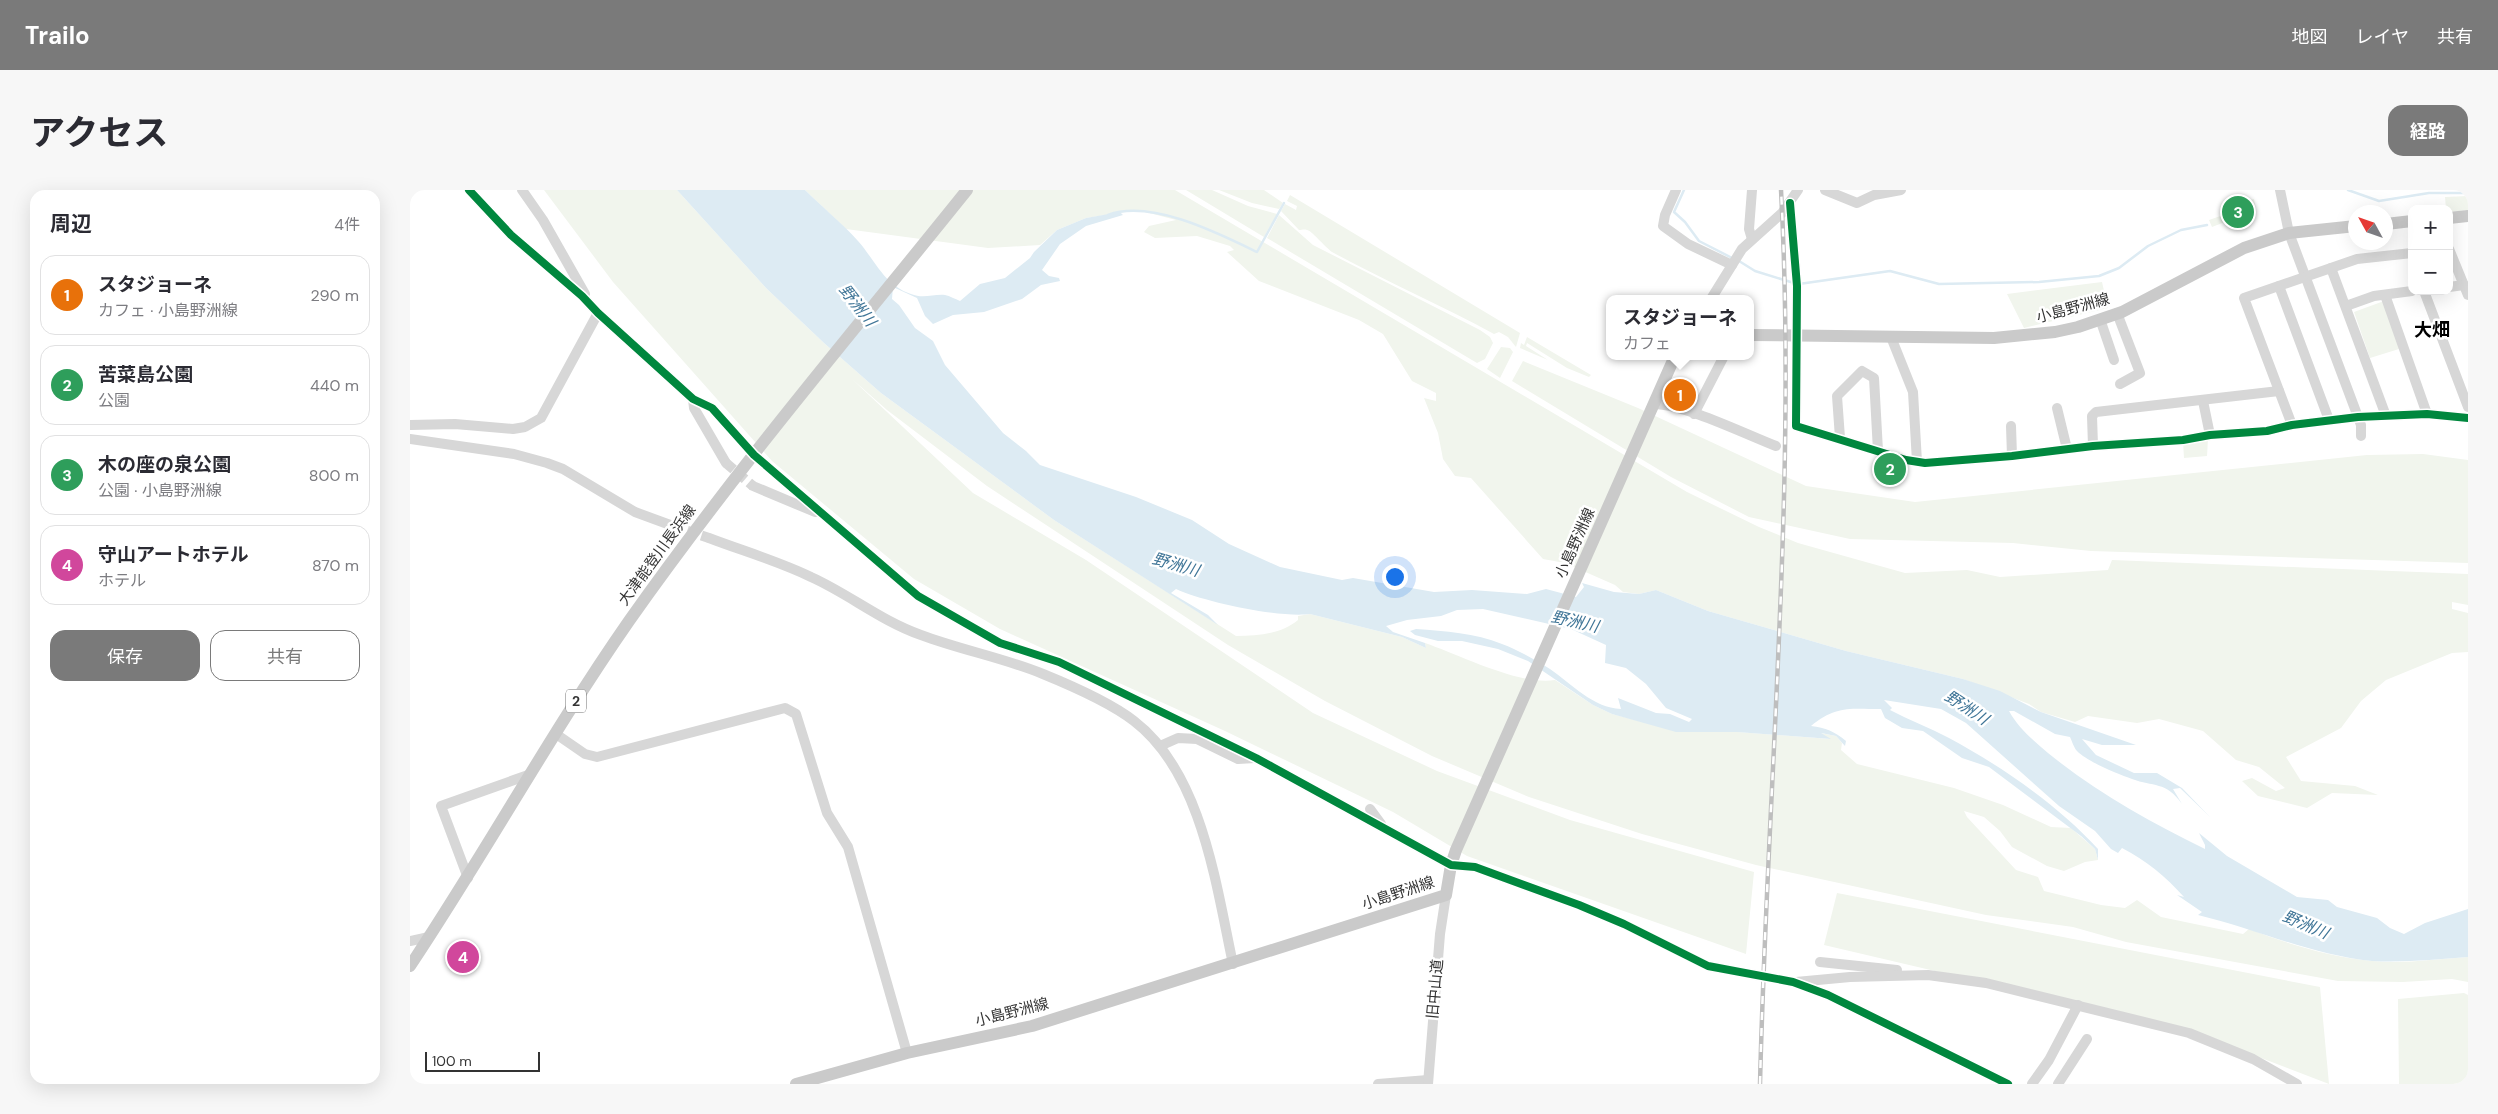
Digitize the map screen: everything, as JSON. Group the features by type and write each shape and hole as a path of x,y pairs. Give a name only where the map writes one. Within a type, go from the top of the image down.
{"main road":[{"name":"大津能登川長浜線","path":"410,966 468,878 585,686 652,589 757,452 967,190"},
{"path":"2453,218 2468,216"},
{"path":"2393,223 2408,221"},
{"name":"小島野洲線","path":"1754,336 1994,338 2031,336 2078,327 2117,313 2244,248 2289,233 2348,227"},
{"name":"小島野洲線","path":"796,1084 908,1053 1032,1026 1233,964 1446,895 1451,865 1456,850 1673,360"}],"street":[{"path":"469,190 511,235 589,303 693,399 712,408 823,515 918,596 1000,643 1059,662 1256,758 1451,865 1475,867 1579,905 1624,924 1708,966 1793,982 1828,995 2008,1084"},
{"path":"522,190 543,220 589,303"},
{"path":"1676,190 1665,215 1663,226 1688,244 1734,261"},
{"path":"1752,190 1749,228 1752,239"},
{"path":"1713,295 1734,261 1752,239 1790,203 1798,190"},
{"path":"1824,190 1857,203 1874,195 1901,190"},
{"path":"2280,190 2289,233 2358,417 2361,436"},
{"path":"1790,203 1796,284 1796,426 1917,462 2012,456 2093,446 2183,440 2210,435 2267,431 2292,425 2358,417 2427,414 2468,418"},
{"path":"2450,250 2468,295"},
{"path":"2292,425 2244,298 2357,259 2408,253"},
{"path":"2331,268 2386,416"},
{"path":"2453,286 2464,285"},
{"path":"2279,286 2329,420"},
{"path":"2346,306 2374,296 2408,292"},
{"path":"2385,295 2427,414"},
{"path":"2426,295 2468,407"},
{"path":"410,425 455,424 514,429 532,425 541,418 598,313"},
{"path":"2117,313 2140,373 2120,384"},
{"path":"2100,319 2114,360"},
{"path":"1891,337 1913,392 1917,462"},
{"path":"1694,414 1722,360"},
{"path":"1840,438 1837,396 1862,371 1874,378 1878,450"},
{"path":"2093,446 2092,416 2096,412 2279,391"},
{"path":"693,399 694,408 726,463"},
{"path":"2203,401 2210,435"},
{"path":"1652,408 1664,404 1776,446"},
{"path":"2056,408 2067,449"},
{"path":"2010,426 2012,456"},
{"path":"410,439 514,454 547,463 563,469 635,512 673,526"},
{"path":"753,486 823,515"},
{"path":"709,538 812,577 894,625 1042,674 1094,698 1133,720 1160,746 1182,783 1201,825 1233,964"},
{"path":"556,734 585,754 597,757 785,708 796,714 827,813 848,847 908,1053"},
{"path":"1160,746 1178,738 1197,740 1238,759 1256,758"},
{"path":"468,878 441,806 531,774"},
{"path":"1370,809 1383,827"},
{"name":"旧中山道","path":"1428,1082 1440,934 1446,895"},
{"path":"410,941 429,937"},
{"path":"1820,962 1916,970"},
{"path":"1793,982 1850,977 1928,975 1986,983 2189,1033 2253,1059 2296,1084"},
{"path":"2032,1084 2049,1060 2078,1006"},
{"path":"2058,1084 2087,1039"},
{"path":"1378,1084 1428,1082"}],"shaded area":[{"path":"544,190 677,190 766,288 824,343 881,393 1054,520 1236,636 1261,635 1277,631 1298,620 1298,616 1310,614 1402,637 1426,648 1425,643 1508,674 1541,681 1555,680 1593,705 1612,714 1643,722 1830,739 1820,733 1836,736 1842,743 1841,750 1857,764 1954,788 2003,805 2051,827 2071,828 2095,849 2098,860 2085,862 2064,871 2047,866 2012,847 2000,831 1984,817 1964,811 1967,817 2016,870 2038,877 2044,891 2101,905 2125,908 2137,900 2161,917 2243,934 2249,929 2309,949 2356,959 2396,962 2468,957 2468,982 2452,979 2403,982 2338,981 2126,942 2073,927 1986,915 1756,865 1642,834 1529,797 1432,756 1325,701 1228,645 987,486 887,410 852,379 973,493 1086,560 1313,713 1437,771 1570,820 1754,872 1746,954 1467,856 1393,812 1225,731 1000,629 914,579 772,461 613,282"},
{"path":"805,190 1175,190 1687,492 1759,527 1798,543 1905,573 1967,570 2000,577 2108,570 2112,560 2468,574 2468,605 2452,602 2452,609 2468,613 2468,652 2452,653 2386,680 2361,701 2341,728 2286,757 2301,781 2355,786 2378,795 2332,793 2307,808 2258,796 2242,781 2252,778 2276,791 2285,788 2259,767 2236,760 2203,731 2159,719 2137,723 2088,716 2075,722 2041,712 2029,704 1963,679 1846,651 1708,611 1656,590 1639,594 1623,592 1615,585 1565,563 1543,559 1471,478 1455,476 1443,459 1438,433 1424,398 1436,401 1436,393 1412,381 1383,334 1359,320 1259,281 1227,252 1234,250 1230,246 1197,236 1155,238 1144,232 1149,226 1176,220 1138,210 1086,218 1057,230 1040,245 988,248 846,229"},
{"path":"1186,190 1212,190 1248,206 1277,214 1264,237"},
{"path":"1219,190 1264,190 1283,203 1279,209 1252,203"},
{"path":"1290,195 1520,333 1516,347 1508,337 1499,332 1494,334 1352,263 1332,252 1309,231 1299,230 1281,211 1285,204 1296,210 1297,206 1287,201"},
{"path":"2468,196 2468,210 2453,212 2453,205 2446,205 2445,197"},
{"path":"2254,199 2256,210 2212,227 2209,220 2226,214 2224,207"},
{"path":"1279,215 1313,245 1480,330 1490,337 1493,343 1485,359 1477,363 1267,238"},
{"path":"2102,282 2108,308 2024,328 2007,294"},
{"path":"2384,301 2399,349 2370,358 2354,312"},
{"path":"1527,337 1591,375 1589,377 1567,368 1527,343 1526,346 1548,360 1520,348 1521,343 1524,345"},
{"path":"1501,347 1510,348 1513,352 1500,378 1487,369"},
{"path":"1523,361 1638,408 1806,486 1915,502 2367,455 2423,454 2468,460 2468,563 2091,551 2013,543 1850,539 1749,517 1671,477 1512,381"},
{"path":"2208,439 2207,456 2184,458 2183,441"},
{"path":"1882,460 1902,467 1900,481 1877,472"},
{"path":"1837,893 2320,987 2329,1084 2191,1031 1824,945"},
{"path":"2464,993 2468,995 2468,1084 2399,1084 2398,999"}],"water":[{"name":"野洲川","path":"677,190 805,190 852,234 894,285 915,295 945,295 960,301 980,284 1005,278 1030,258 1057,230 1086,218 1120,212 1123,215 1086,226 1060,244 1042,270 1049,276 1059,278 1060,281 1041,285 1022,299 984,312 953,315 933,324 925,316 917,298 893,287 892,299 899,305 915,328 933,341 945,365 1003,433 1040,465 1136,497 1192,520 1229,544 1280,567 1342,580 1353,578 1434,592 1472,590 1527,594 1546,589 1576,597 1584,587 1582,583 1614,592 1639,594 1656,590 1708,611 1846,651 1963,679 2000,691 2041,712 2136,745 2102,745 2082,739 2096,755 2134,773 2157,773 2182,788 2210,817 2180,788 2173,789 2182,804 2165,788 2126,777 2103,767 2076,750 2070,737 2055,734 2014,711 2009,711 2032,739 2085,781 2144,817 2205,849 2199,833 2227,856 2297,897 2328,900 2337,907 2377,918 2390,928 2404,934 2425,923 2468,909 2468,957 2396,962 2350,958 2306,948 2198,915 2202,912 2177,895 2184,897 2155,869 2122,848 2118,853 2111,849 2095,831 2059,806 1966,723 1941,709 1884,700 1892,708 1890,710 1969,749 2047,802 2098,849 2098,860 2095,849 2081,836 1989,767 1962,758 1923,731 1902,728 1885,718 1881,709 1836,711 1828,714 1811,726 1834,732 1846,741 1845,746 1836,736 1821,733 1831,739 1737,732 1676,732 1612,714 1593,705 1528,661 1498,649 1462,641 1438,641 1415,635 1410,631 1416,629 1449,632 1492,640 1539,662 1592,700 1611,708 1621,709 1618,698 1656,713 1670,714 1689,722 1692,719 1666,708 1646,684 1626,668 1605,663 1606,645 1571,629 1483,609 1457,610 1441,616 1407,620 1386,626 1393,632 1425,643 1426,648 1402,637 1310,614 1280,614 1242,608 1204,599 1176,589 1171,593 1208,615 1218,625 1054,520 881,393 824,343 766,288"}],"waterway":[{"path":"1684,190 1674,212 1685,222 1699,241 1734,259"},
{"path":"2348,190 2379,201 2429,193 2468,193"},
{"path":"1108,215 1125,211 1144,211 1164,215 1184,220 1257,252 1284,203"},
{"path":"1799,284 1890,271 1939,284 2039,282 2099,276 2119,268 2148,246 2181,230 2207,225"},
{"path":"1739,261 1755,271 1794,283"}],"tunnel":[{"path":"726,463 753,486"},
{"path":"673,526 709,538"}],"railway":[{"path":"1760,1084 1783,525 1785,302 1781,190"}],"cycle path":[{"path":"469,190 511,235 582,296 598,313 693,399 712,408 754,455 918,596 1000,643 1059,662 1256,758 1451,865 1475,867 1579,905 1624,924 1708,966 1793,982 1828,995 2008,1084"},
{"path":"1790,203 1797,286 1796,426 1906,460 1925,463 2012,456 2093,446 2183,440 2210,435 2267,431 2292,425 2358,417 2427,414 2468,418"}],"place":[{"name":"木の座の泉公園","path":"2238,212"},
{"name":"スタジョーネ","path":"1680,395"},
{"name":"苦菜島公園","path":"1890,469"},
{"name":"守山アートホテル","path":"463,957"}],"district":[{"name":"大畑","path":"2432,330"}]}
